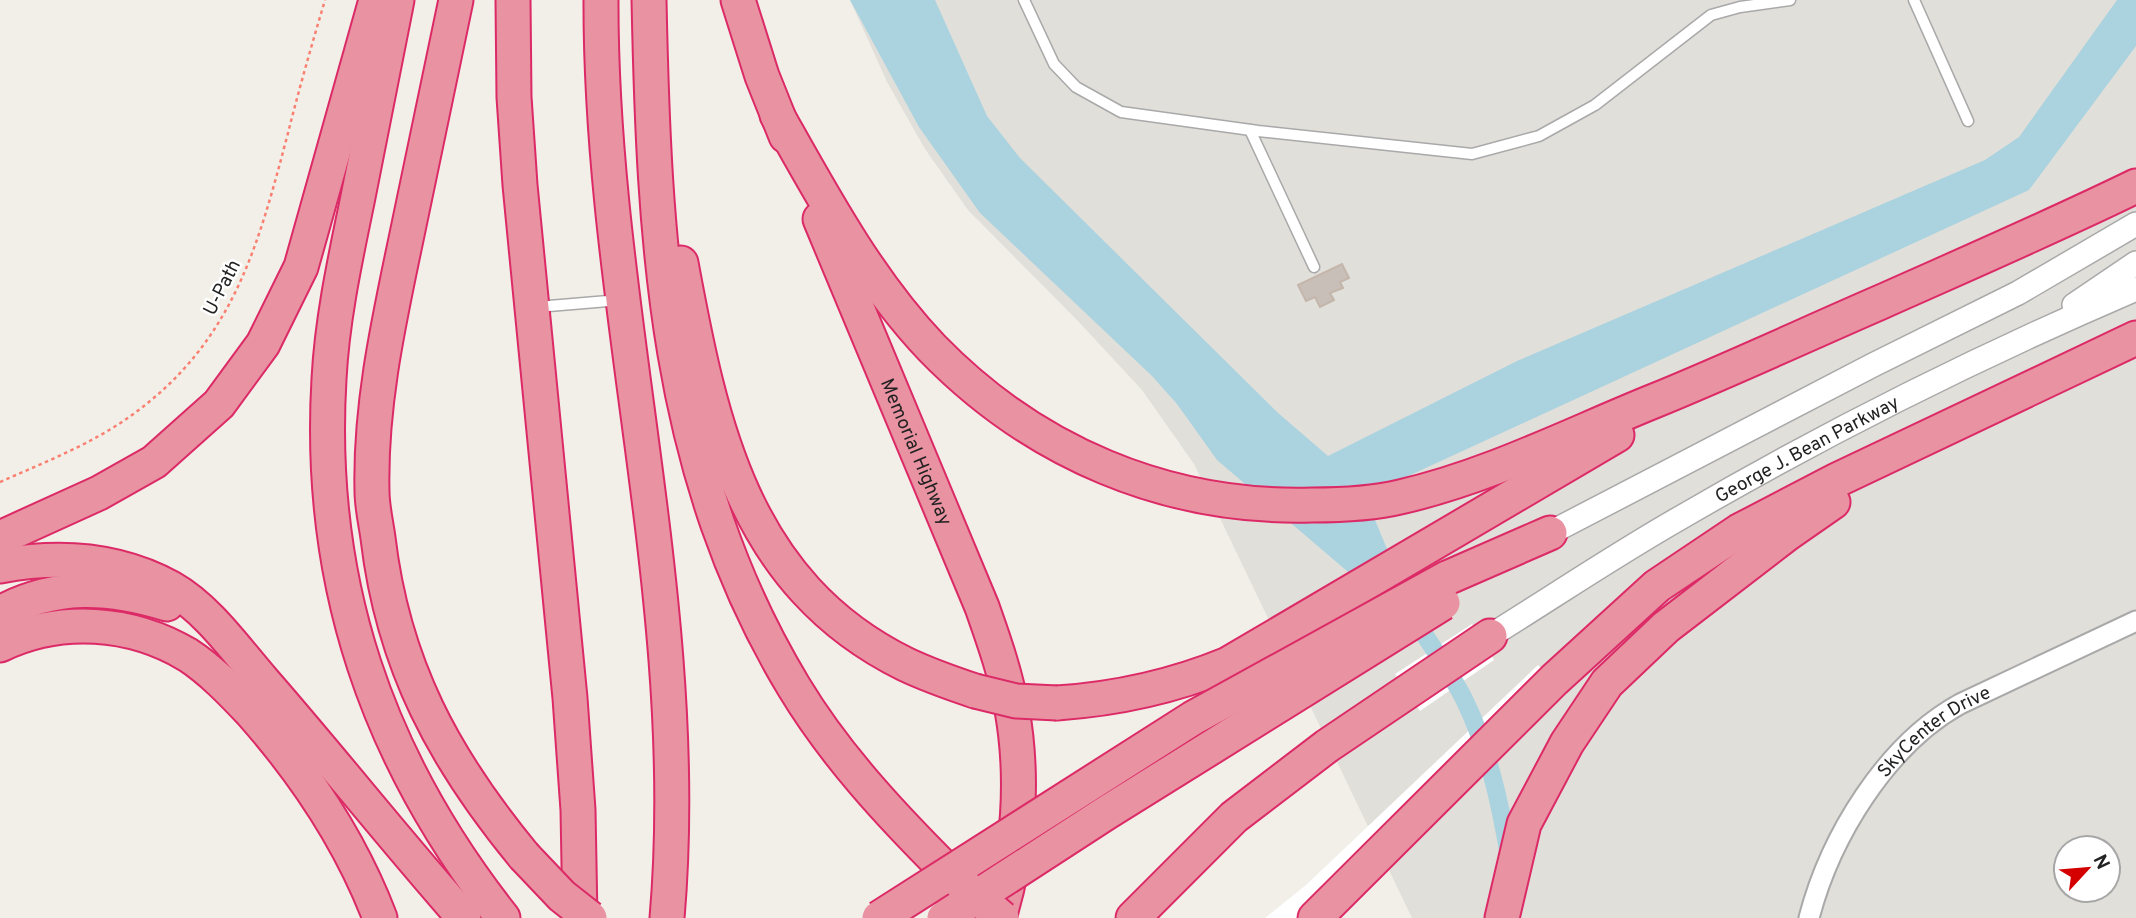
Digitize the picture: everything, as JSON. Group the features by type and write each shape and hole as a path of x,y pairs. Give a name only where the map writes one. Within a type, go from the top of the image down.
{"highway":[{"path":"0,538 99,494 154,462 219,404 263,344 301,267 376,0"},
{"path":"397,0 343,268 329,377 327,466 334,542 355,642 386,725 424,801 466,871 503,918"},
{"path":"456,0 390,316 375,404 372,492 388,598 409,670 425,710 463,776 493,818 524,856 562,895 590,918"},
{"path":"513,0 514,97 531,307 571,710 578,810 580,918"},
{"path":"601,0 605,128 662,597 668,674 672,824 667,918"},
{"path":"649,0 655,198 668,321 686,416 716,516 747,598 794,687 834,745 887,810 946,870 1001,918"},
{"name":"Memorial Highway","path":"738,0 777,115 982,607 1001,663 1013,712 1017,761 1017,822 1001,918"},
{"path":"650,79 697,342 722,442 749,509 763,534 794,576 825,608 855,633 905,664 975,691 1016,701 1057,703 1102,700 1132,695 1194,678 1227,664 1441,536 1749,360"},
{"path":"777,115 858,251 897,307 932,348 984,396 1026,426 1067,450 1125,475 1182,493 1265,505 1330,505 1395,499 1474,476 1749,360 2136,186"},
{"path":"1315,918 1554,680 1657,586 1739,531 1837,480 2136,338"},
{"path":"1502,918 1524,824 1567,743 1607,682 1666,628 1787,534 1853,488 1987,408"},
{"path":"879,918 1193,718 1550,533"},
{"path":"0,566 40,560 104,563 154,579 190,601 232,645 464,918"},
{"path":"944,918 1106,813 1323,680 1452,586"},
{"path":"0,613 52,594 95,589 113,591 167,604 204,624 232,645"},
{"path":"0,645 42,629 103,627 146,635 191,657 239,699 291,761 335,826 356,863 380,918"},
{"path":"1133,918 1234,817 1327,746 1490,636"}],"street":[{"path":"1550,533 1860,371 2018,293 2136,224"},
{"path":"1981,361 2049,323 2136,263"},
{"name":"George J. Bean Parkway","path":"1490,636 1679,519 1780,462 1981,361 2136,289"},
{"name":"SkyCenter Drive","path":"1809,918 1828,862 1846,826 1875,783 1916,737 1937,718 1960,704 2136,621"}],"lane":[{"path":"1024,0 1054,64 1076,88 1121,112 1250,130 1472,154 1539,136 1595,105 1729,0"},
{"path":"1711,15 1740,6 1790,0"},
{"path":"1914,0 1968,121"},
{"path":"1250,130 1314,267"},
{"path":"531,307 624,300"}],"path":[{"name":"U-Path","path":"0,482 71,451 134,414 190,361 212,333 244,276 258,241 325,0"}],"shaded area":[{"path":"850,0 2136,0 2136,918 1412,918 1194,464 1142,390 968,210 925,149 887,82"}],"water":[{"path":"850,0 935,0 987,116 1020,158 1277,412 1328,456 1517,361 1985,160 2019,137 2117,0 2136,0 2136,46 2029,190 1365,496 1395,568 1354,577 1217,460 1177,404 1152,376 980,213 919,127"}],"pier":[{"path":"1472,624 1494,660 1420,711 1395,674"},
{"path":"1538,665 1563,692 1325,918 1265,918 1306,885"}],"building":[{"path":"1342,264 1349,278 1340,282 1343,288 1330,293 1334,300 1320,307 1315,297 1306,301 1298,285"}],"waterway":[{"path":"1412,615 1464,699 1480,737 1502,816 1509,856"}]}
